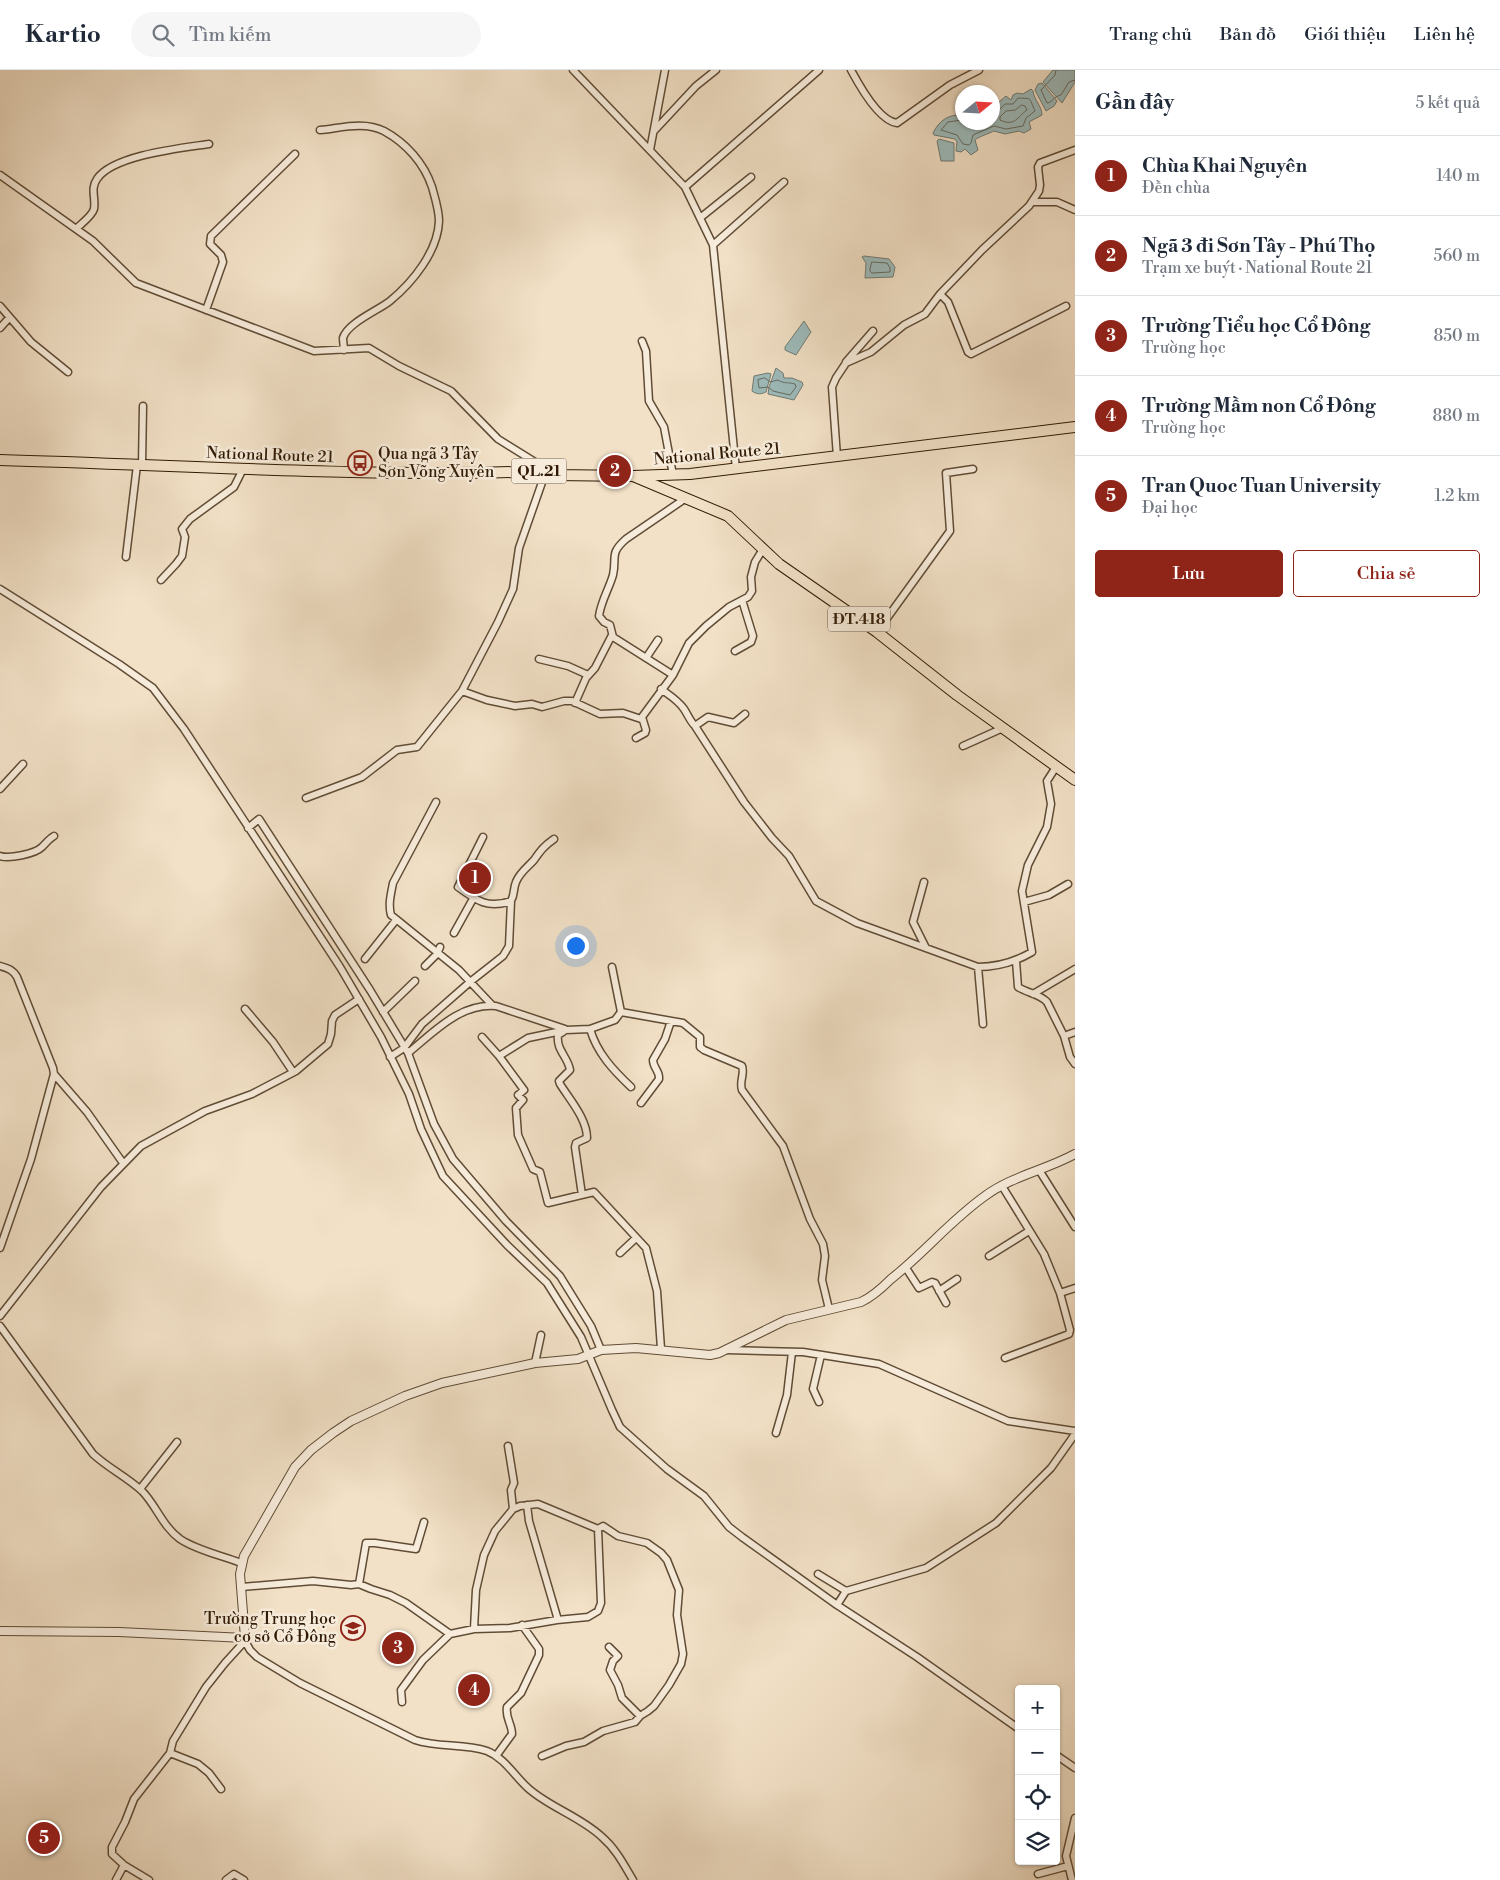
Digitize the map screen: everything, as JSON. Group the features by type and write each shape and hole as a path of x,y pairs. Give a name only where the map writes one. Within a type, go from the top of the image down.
{"main road":[{"name":"National Route 21","path":"0,460 244,470 673,475 736,469 1075,427"},
{"name":"ĐT.418","path":"633,476 728,516 780,564 877,632 1075,780"}],"street":[{"path":"573,70 685,187 713,245 736,469"},
{"path":"650,150 666,70"},
{"path":"654,130 696,86 716,70"},
{"path":"685,187 819,70"},
{"path":"851,70 868,99 890,121 897,123 950,85 980,70"},
{"path":"320,130 366,125 375,126 391,135 413,154 422,166 428,177 438,209 437,233 432,249 418,271 389,302 348,331 343,338 344,350"},
{"path":"76,229 92,213 95,183 100,175 123,162 140,156 209,144"},
{"path":"846,363 871,352 904,324 923,316 940,294 982,250 1033,202 1040,185 1038,167 1040,164 1075,150"},
{"path":"206,310 223,262 221,255 210,244 211,236 295,154"},
{"path":"0,176 94,241 136,283 314,351 368,348 451,391 498,439 550,473 519,548 512,589 498,622 462,691 417,747 397,750 362,777 306,798"},
{"path":"700,218 751,177"},
{"path":"713,245 784,182"},
{"path":"1033,202 1057,202 1075,210"},
{"path":"940,294 948,302 968,352 971,354 1066,306"},
{"path":"0,306 31,342 68,372"},
{"path":"0,328 9,318"},
{"path":"836,457 832,387 846,363 873,331"},
{"path":"642,341 646,351 649,401 664,427 673,475"},
{"path":"126,557 139,465 142,406"},
{"path":"877,632 950,531 946,473 973,469"},
{"path":"161,580 182,556 186,537 182,529 190,519 234,487 244,470"},
{"path":"575,703 588,675 595,668 612,635 610,625 599,616 600,605 612,577 613,558 618,547 626,539 686,498"},
{"path":"641,719 672,675 689,643 729,607 748,597 752,591 751,577 755,562 764,549"},
{"path":"0,588 153,688 184,729 340,966 409,1094 421,1129 443,1176 507,1245 547,1283 595,1353"},
{"path":"735,651 751,642 753,636 742,600"},
{"path":"612,635 672,675"},
{"path":"646,658 658,640"},
{"path":"539,659 568,666 588,675"},
{"path":"661,690 674,698 684,709 744,802 788,856 816,901 857,923 978,967 994,967 1016,961 1032,952 1022,890 1028,865 1047,827 1051,804 1047,781 1056,767"},
{"path":"462,691 487,700 515,706 532,704 542,707 564,701 572,701 600,714 623,713 641,719"},
{"path":"696,726 708,716 734,723 744,714"},
{"path":"636,738 646,732 641,719"},
{"path":"963,746 1003,728"},
{"path":"0,790 23,764"},
{"path":"436,802 393,883 389,908 391,915 459,970 492,1005 566,1030"},
{"path":"248,828 259,819 383,1012 406,1050 434,1124 454,1159 506,1221 560,1276 592,1326 595,1353 614,1415 626,1433 667,1469 704,1496 729,1527 738,1534 837,1605 917,1657 1015,1726"},
{"path":"0,856 12,857 41,848 54,836"},
{"path":"482,837 458,887 488,905 500,905 511,901"},
{"path":"406,1050 422,1024 503,956 509,946 511,901 515,895 515,882 542,848 554,840"},
{"path":"924,882 913,922 926,948"},
{"path":"1024,902 1049,895 1068,884"},
{"path":"454,933 474,897"},
{"path":"365,959 396,920"},
{"path":"425,966 437,954 440,947"},
{"path":"1016,961 1018,987 1044,998 1047,1002 1064,1036 1070,1057 1075,1064"},
{"path":"0,966 10,969 17,977 54,1074 30,1160 0,1248"},
{"path":"499,1056 528,1038 566,1030 590,1029 615,1020 621,1012 612,967"},
{"path":"978,967 983,1024"},
{"path":"1033,994 1075,969"},
{"path":"383,1012 414,981"},
{"path":"0,1316 70,1225 123,1163 141,1146 205,1111 252,1094 293,1072 328,1044 332,1021 335,1015 358,999"},
{"path":"390,1056 406,1050 453,1016 464,1011 492,1005"},
{"path":"245,1009 273,1042 293,1072"},
{"path":"621,1012 683,1023 700,1037 700,1047 704,1050 742,1066 744,1071 741,1083 742,1090 782,1146 810,1219 823,1244 826,1256 822,1280 829,1309"},
{"path":"641,1103 659,1079 659,1073 653,1064 653,1060 665,1039 671,1021"},
{"path":"590,1029 602,1056 631,1087"},
{"path":"566,1030 558,1035 557,1041 570,1070 559,1081 579,1114 587,1134 587,1138 575,1146 582,1195"},
{"path":"1064,1036 1075,1032"},
{"path":"482,1037 499,1056 524,1090 518,1096 523,1100 516,1108 518,1135 533,1169 540,1172 548,1203 594,1192 646,1248 657,1291 661,1349"},
{"path":"54,1074 87,1112 123,1163"},
{"path":"634,1880 614,1850 601,1835 548,1803 529,1789 496,1756 478,1749 434,1746 415,1740 300,1683 250,1650 245,1640 240,1574 241,1563 286,1480 302,1458 351,1421 442,1382 535,1363 578,1359 595,1353 628,1347 710,1354 727,1350 786,1320 866,1299 906,1268 945,1229 986,1195 1075,1154"},
{"path":"1039,1170 1072,1216 1075,1227"},
{"path":"1002,1186 1044,1254 1060,1293 1070,1330 1069,1334 1005,1358"},
{"path":"989,1256 1030,1231"},
{"path":"620,1253 636,1238"},
{"path":"906,1268 919,1288 932,1282 935,1283 946,1303"},
{"path":"939,1291 957,1280"},
{"path":"1060,1293 1075,1288"},
{"path":"0,1326 92,1454 107,1467 140,1489 169,1528 181,1539 195,1547 241,1563"},
{"path":"535,1363 542,1335"},
{"path":"727,1350 792,1352 879,1364 1008,1421 1075,1433 1051,1468 996,1523 926,1568 846,1591 837,1605"},
{"path":"776,1432 787,1395 792,1352"},
{"path":"819,1402 813,1389 821,1355"},
{"path":"140,1489 177,1442"},
{"path":"508,1446 514,1482 511,1490 513,1509"},
{"path":"474,1629 476,1590 481,1566 495,1532 513,1509 538,1504 598,1529"},
{"path":"527,1505 529,1522 558,1620"},
{"path":"359,1584 366,1543 416,1549 424,1522"},
{"path":"542,1756 566,1746 584,1742 603,1732 635,1722 654,1706 670,1685 681,1664 683,1654 677,1615 678,1586 667,1560 647,1543 618,1536 603,1526 598,1529"},
{"path":"402,1702 401,1690 414,1671 450,1634 474,1629 522,1626 588,1617 598,1611 600,1607 598,1529"},
{"path":"818,1574 846,1591"},
{"path":"242,1587 313,1581 351,1585 359,1584 371,1590 390,1594 406,1602 450,1634"},
{"path":"496,1756 512,1734 507,1720 507,1707 521,1693 539,1655 539,1649 522,1626"},
{"path":"0,1631 119,1632 245,1640"},
{"path":"149,1880 124,1865 112,1854 112,1847 126,1822 134,1799 170,1753 173,1741 206,1687 245,1640"},
{"path":"609,1647 618,1656 613,1661 610,1670 617,1682 622,1698 640,1716"},
{"path":"170,1753 198,1764 209,1773 221,1789"},
{"path":"1060,1758 1075,1768"},
{"path":"1072,1880 1066,1856 1075,1818"},
{"path":"116,1880 124,1865"},
{"path":"1038,1874 1068,1866"},
{"path":"226,1880 234,1874 244,1880"}],"water":[{"path":"1053,70 1075,70 1075,82 1062,103 1043,82"},
{"path":"1042,83 1057,101 1054,106 1046,111 1035,90 1038,84"},
{"path":"1031,89 1033,91 1042,115 1029,122 1031,129 1024,133 1019,131 1005,134 994,131 981,136 975,140 978,150 971,155 965,149 961,152 956,151 957,142 955,139 934,135 933,133 941,122 948,117 955,116 955,130 1000,130 1000,101 1006,96 1011,100 1013,95 1017,93 1023,94"},
{"path":"939,139 954,143 954,161 941,161 937,141"},
{"path":"862,257 889,259 895,267 893,277 865,278 866,263"},
{"path":"804,321 811,332 796,355 785,350 785,347"},
{"path":"776,368 783,373 784,378 792,378 802,382 803,385 794,400 768,394"},
{"path":"771,374 766,392 759,394 752,391 754,376"}],"place":[{"name":"Qua ngã 3 Tây Sơn Võng Xuyên","path":"360,463"},
{"name":"Ngã 3 đi Sơn Tây - Phú Thọ","path":"615,471"},
{"name":"Chùa Khai Nguyên","path":"475,878"},
{"name":"Trường Trung học cơ sở Cổ Đông","path":"353,1628"},
{"name":"Trường Tiểu học Cổ Đông","path":"398,1648"},
{"name":"Trường Mầm non Cổ Đông","path":"474,1690"},
{"name":"Tran Quoc Tuan University","path":"44,1838"}]}
